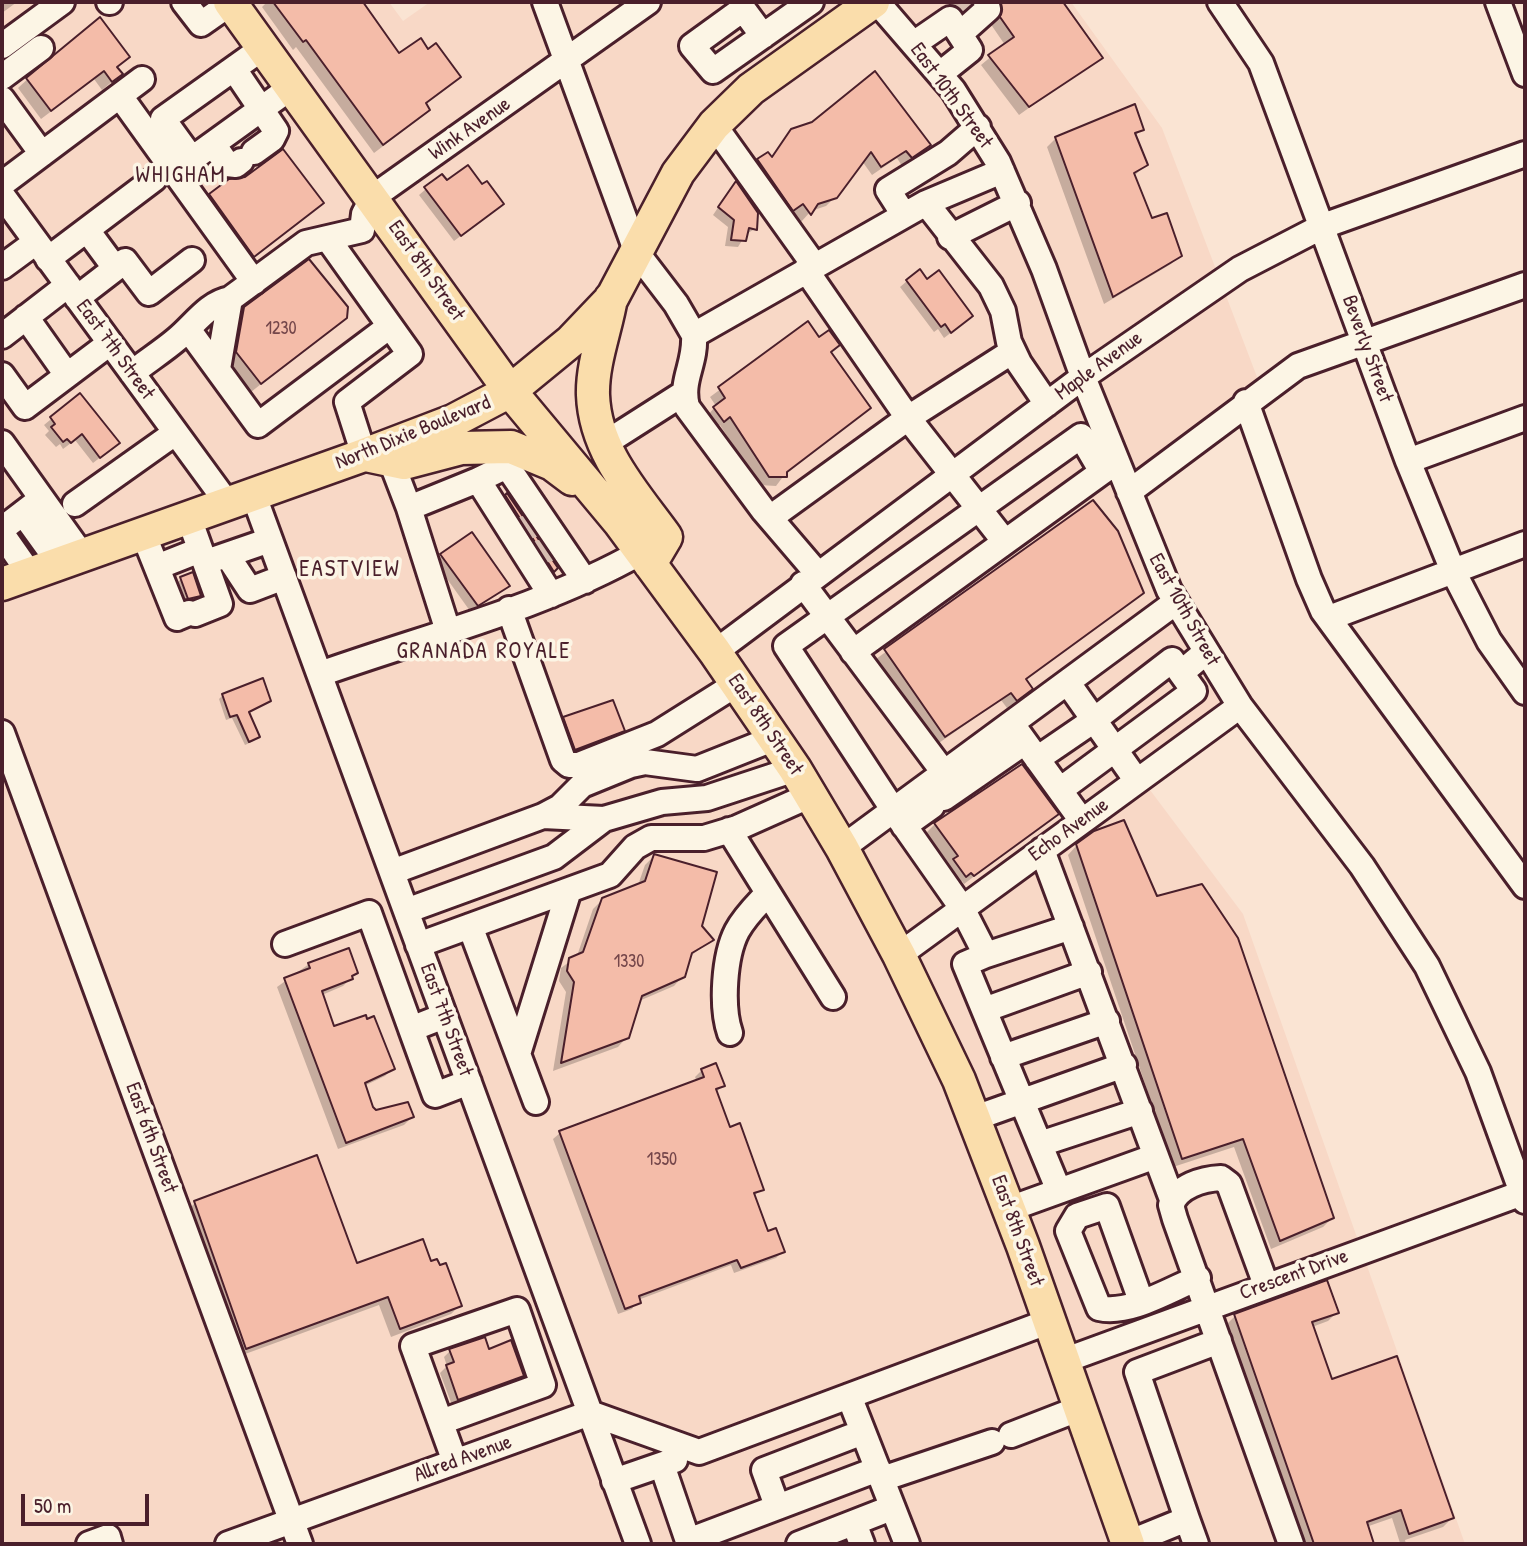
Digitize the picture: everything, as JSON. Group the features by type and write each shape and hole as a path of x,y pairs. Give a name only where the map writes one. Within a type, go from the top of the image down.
{"main road":[{"name":"East 8th Street","path":"231,2 293,86 368,206 510,391 646,558 738,683 803,782 842,848 899,955 975,1118 1128,1544"},
{"name":"North Dixie Boulevard","path":"16,579 241,500 377,458 510,391 571,341 612,298 678,173 714,125 751,89 875,2"},
{"path":"612,298 593,395 604,444 624,479 666,537 646,558"},
{"path":"377,458 404,463 461,448 511,447 552,464 598,498"}],"street":[{"path":"2,46 62,2"},
{"path":"184,2 201,24 231,2"},
{"path":"545,2 637,253 676,304 694,335 695,354 682,387 687,407 771,518 810,578 828,615 940,793"},
{"name":"Wink Avenue","path":"328,239 348,215 368,206 648,2"},
{"path":"819,2 826,36"},
{"name":"East 10th Street","path":"875,2 915,43 940,74 978,127 1002,171 1018,203 1083,377 1109,466 1129,492 1150,548 1176,602 1240,706 1362,866 1427,966 1474,1062 1524,1195"},
{"name":"Beverly Street","path":"1220,2 1261,63 1408,461 1453,571 1489,641 1525,692"},
{"path":"1498,2 1525,74"},
{"path":"764,36 743,9 692,46 713,71 764,36 802,8 826,36"},
{"path":"915,43 964,15 971,50 940,74"},
{"path":"264,47 163,119 192,159 293,86"},
{"path":"4,69 41,48"},
{"path":"729,60 751,89"},
{"path":"213,144 227,164 236,165 272,139 276,131 234,69"},
{"path":"2,184 142,79"},
{"path":"120,96 254,282"},
{"path":"2,99 42,154"},
{"path":"714,125 908,418 1005,542"},
{"path":"978,127 948,153 888,190 950,237 973,260 991,286 1003,311 1013,351 1047,404"},
{"name":"Maple Avenue","path":"715,652 810,578 1083,377 1240,269 1323,226 1525,154"},
{"path":"694,335 915,209 1002,171"},
{"path":"2,267 87,230 154,178"},
{"name":"East 7th Street","path":"2,195 176,433 241,500 270,540 638,1544"},
{"path":"950,237 1018,203"},
{"path":"87,230 115,268"},
{"path":"132,373 211,308 230,299 306,243 328,239 410,354 347,402"},
{"path":"2,335 26,317 125,261 149,293 192,260"},
{"path":"1129,492 1297,366 1525,285"},
{"path":"218,369 230,299"},
{"path":"26,317 68,375"},
{"path":"188,329 258,425 390,326"},
{"path":"2,375 25,407 110,343"},
{"path":"771,518 908,418 1013,351"},
{"path":"326,374 347,402 377,458 410,508 448,631"},
{"path":"604,444 684,393"},
{"path":"1246,402 1309,579 1329,618 1525,886"},
{"path":"1408,461 1525,418"},
{"path":"75,504 176,433"},
{"path":"853,652 1109,466 1081,436 786,646 899,818 962,908 986,955"},
{"path":"2,443 32,506 71,559"},
{"path":"410,508 507,467 521,517 544,551 551,595"},
{"path":"478,480 521,517 544,551 585,581"},
{"path":"2,528 32,506"},
{"path":"189,518 211,556 250,590"},
{"path":"144,533 157,567 187,615 284,577"},
{"path":"2,534 16,579"},
{"path":"157,567 270,540"},
{"path":"1329,618 1525,544"},
{"path":"211,556 220,604"},
{"path":"320,674 509,610 646,558"},
{"path":"1025,741 1068,683 1176,602"},
{"path":"509,610 563,760 569,765 579,765 657,734 738,683"},
{"path":"1181,673 1206,652"},
{"path":"842,848 899,818 1025,741 1094,720 1172,660 1194,691 1060,790"},
{"path":"1068,683 1137,780"},
{"name":"Echo Avenue","path":"899,955 1240,706"},
{"name":"East 6th Street","path":"2,733 296,1533"},
{"path":"392,872 542,816 560,807 582,785 631,765 645,762 697,769 775,738"},
{"path":"1025,741 1082,821"},
{"path":"542,816 604,819 662,802 707,798 803,782"},
{"path":"412,927 470,926 610,875 635,848 651,838 705,838 729,831 803,782"},
{"path":"899,818 940,793"},
{"path":"377,938 412,927 554,857 604,819"},
{"path":"729,831 833,997"},
{"path":"1042,850 1124,1065 1291,1544"},
{"path":"518,1054 569,890"},
{"path":"730,1033 724,1015 724,991 735,934 748,914 768,893"},
{"path":"285,944 369,913 435,1095 469,1082"},
{"path":"470,926 536,1102"},
{"path":"1059,1191 965,964 1071,927"},
{"path":"984,1010 1089,972"},
{"path":"411,1029 444,1016"},
{"path":"1003,1056 1107,1021"},
{"path":"421,1056 455,1044"},
{"path":"975,1118 1124,1065"},
{"path":"1040,1144 1140,1111"},
{"path":"1009,1209 1156,1156"},
{"path":"1172,1202 1184,1188 1202,1182 1221,1178 1229,1184 1266,1285"},
{"name":"Crescent Drive","path":"1063,1361 1266,1285 1524,1195"},
{"path":"1141,1301 1198,1278"},
{"path":"441,1422 543,1385 517,1310 413,1346 455,1462"},
{"path":"614,1481 1050,1321"},
{"path":"1196,1544 1137,1372 1219,1341"},
{"path":"849,1396 907,1544"},
{"path":"813,1409 828,1446"},
{"path":"662,1465 688,1541 777,1506 1002,1439 1078,1409"},
{"path":"590,1413 699,1452"},
{"name":"Allred Avenue","path":"228,1544 296,1533 455,1462 590,1413"},
{"path":"777,1506 764,1470 863,1432"},
{"path":"799,1544 858,1534 881,1512"},
{"path":"1128,1544 1187,1519"},
{"path":"89,1544 108,1537 110,1544"}],"shaded area":[{"path":"2,2 389,2 403,21 430,2 1071,2 1162,128 1262,390 1128,490 1240,706 1141,778 1243,914 1465,1544 2,1544"}],"building":[{"path":"273,2 363,2 399,53 421,38 428,49 436,43 461,77 426,103 430,110 383,145 306,40 303,42"},
{"path":"1001,2 1063,2 1103,58 1029,107 988,55 1014,37 1000,17"},
{"path":"100,17 130,57 117,67 123,74 112,82 104,71 51,111 26,78"},
{"path":"875,71 931,145 912,158 906,151 881,167 871,152 837,198 818,204 811,215 803,204 793,211 757,159 768,152 772,157 791,129 812,122"},
{"path":"1135,104 1144,130 1135,133 1148,165 1134,173 1152,218 1167,213 1182,256 1113,297 1055,137"},
{"path":"283,149 324,203 254,257 209,194 229,179 245,177"},
{"path":"468,165 482,184 487,181 504,204 461,236 424,187 442,174 447,180"},
{"path":"736,181 758,213 757,230 749,228 746,241 731,240 734,220 718,207"},
{"path":"309,259 348,307 347,318 261,384 236,352 244,307"},
{"path":"920,269 927,279 939,270 973,316 951,333 945,324 941,327 906,280"},
{"path":"808,321 819,337 829,330 840,345 831,352 871,408 787,472 787,477 769,477 730,417 724,422 713,407 725,398 718,387"},
{"path":"80,393 120,443 100,458 82,434 71,443 67,439 63,442 51,427 55,424 50,417"},
{"path":"507,493 558,568 554,572 505,495"},
{"path":"1093,500 1118,531 1144,593 1026,679 1033,689 1017,701 1011,693 945,737 884,649"},
{"path":"472,532 510,586 478,606 440,554"},
{"path":"193,572 201,596 188,599 180,577"},
{"path":"263,678 271,701 249,712 260,737 249,742 237,715 230,717 222,694"},
{"path":"613,700 625,731 575,750 563,717"},
{"path":"1022,764 1059,814 974,876 971,873 966,877 953,859 958,856 934,823"},
{"path":"1124,820 1157,896 1202,884 1238,938 1334,1218 1280,1241 1243,1139 1182,1159 1076,844 1094,831"},
{"path":"654,854 717,872 702,926 714,940 692,953 685,977 642,996 629,1038 561,1063 574,982 567,971 569,958 583,952 602,898 645,881"},
{"path":"349,948 358,973 352,976 353,979 322,991 334,1026 366,1015 367,1019 374,1016 395,1069 365,1083 373,1107 376,1110 408,1102 414,1117 346,1143 284,978 310,968 308,963"},
{"path":"716,1063 725,1086 716,1089 730,1127 740,1123 764,1190 754,1193 768,1231 776,1228 785,1252 741,1268 737,1260 639,1296 641,1303 625,1309 559,1131 704,1077 701,1069"},
{"path":"317,1155 357,1263 423,1239 431,1261 437,1259 440,1265 446,1263 462,1306 400,1329 388,1297 246,1349 194,1201"},
{"path":"1327,1280 1339,1313 1312,1322 1332,1379 1397,1356 1454,1518 1409,1534 1401,1510 1367,1522 1374,1544 1314,1544 1234,1314"},
{"path":"485,1337 489,1349 511,1340 524,1376 458,1400 446,1365 454,1362 449,1349"}],"tunnel":[{"path":"968,2 971,13"},
{"path":"519,530 537,524"},
{"path":"535,554 553,548"}],"district":[{"name":"WHIGHAM","path":"181,176"},
{"name":"EASTVIEW","path":"350,570"},
{"name":"GRANADA ROYALE","path":"484,652"}]}
